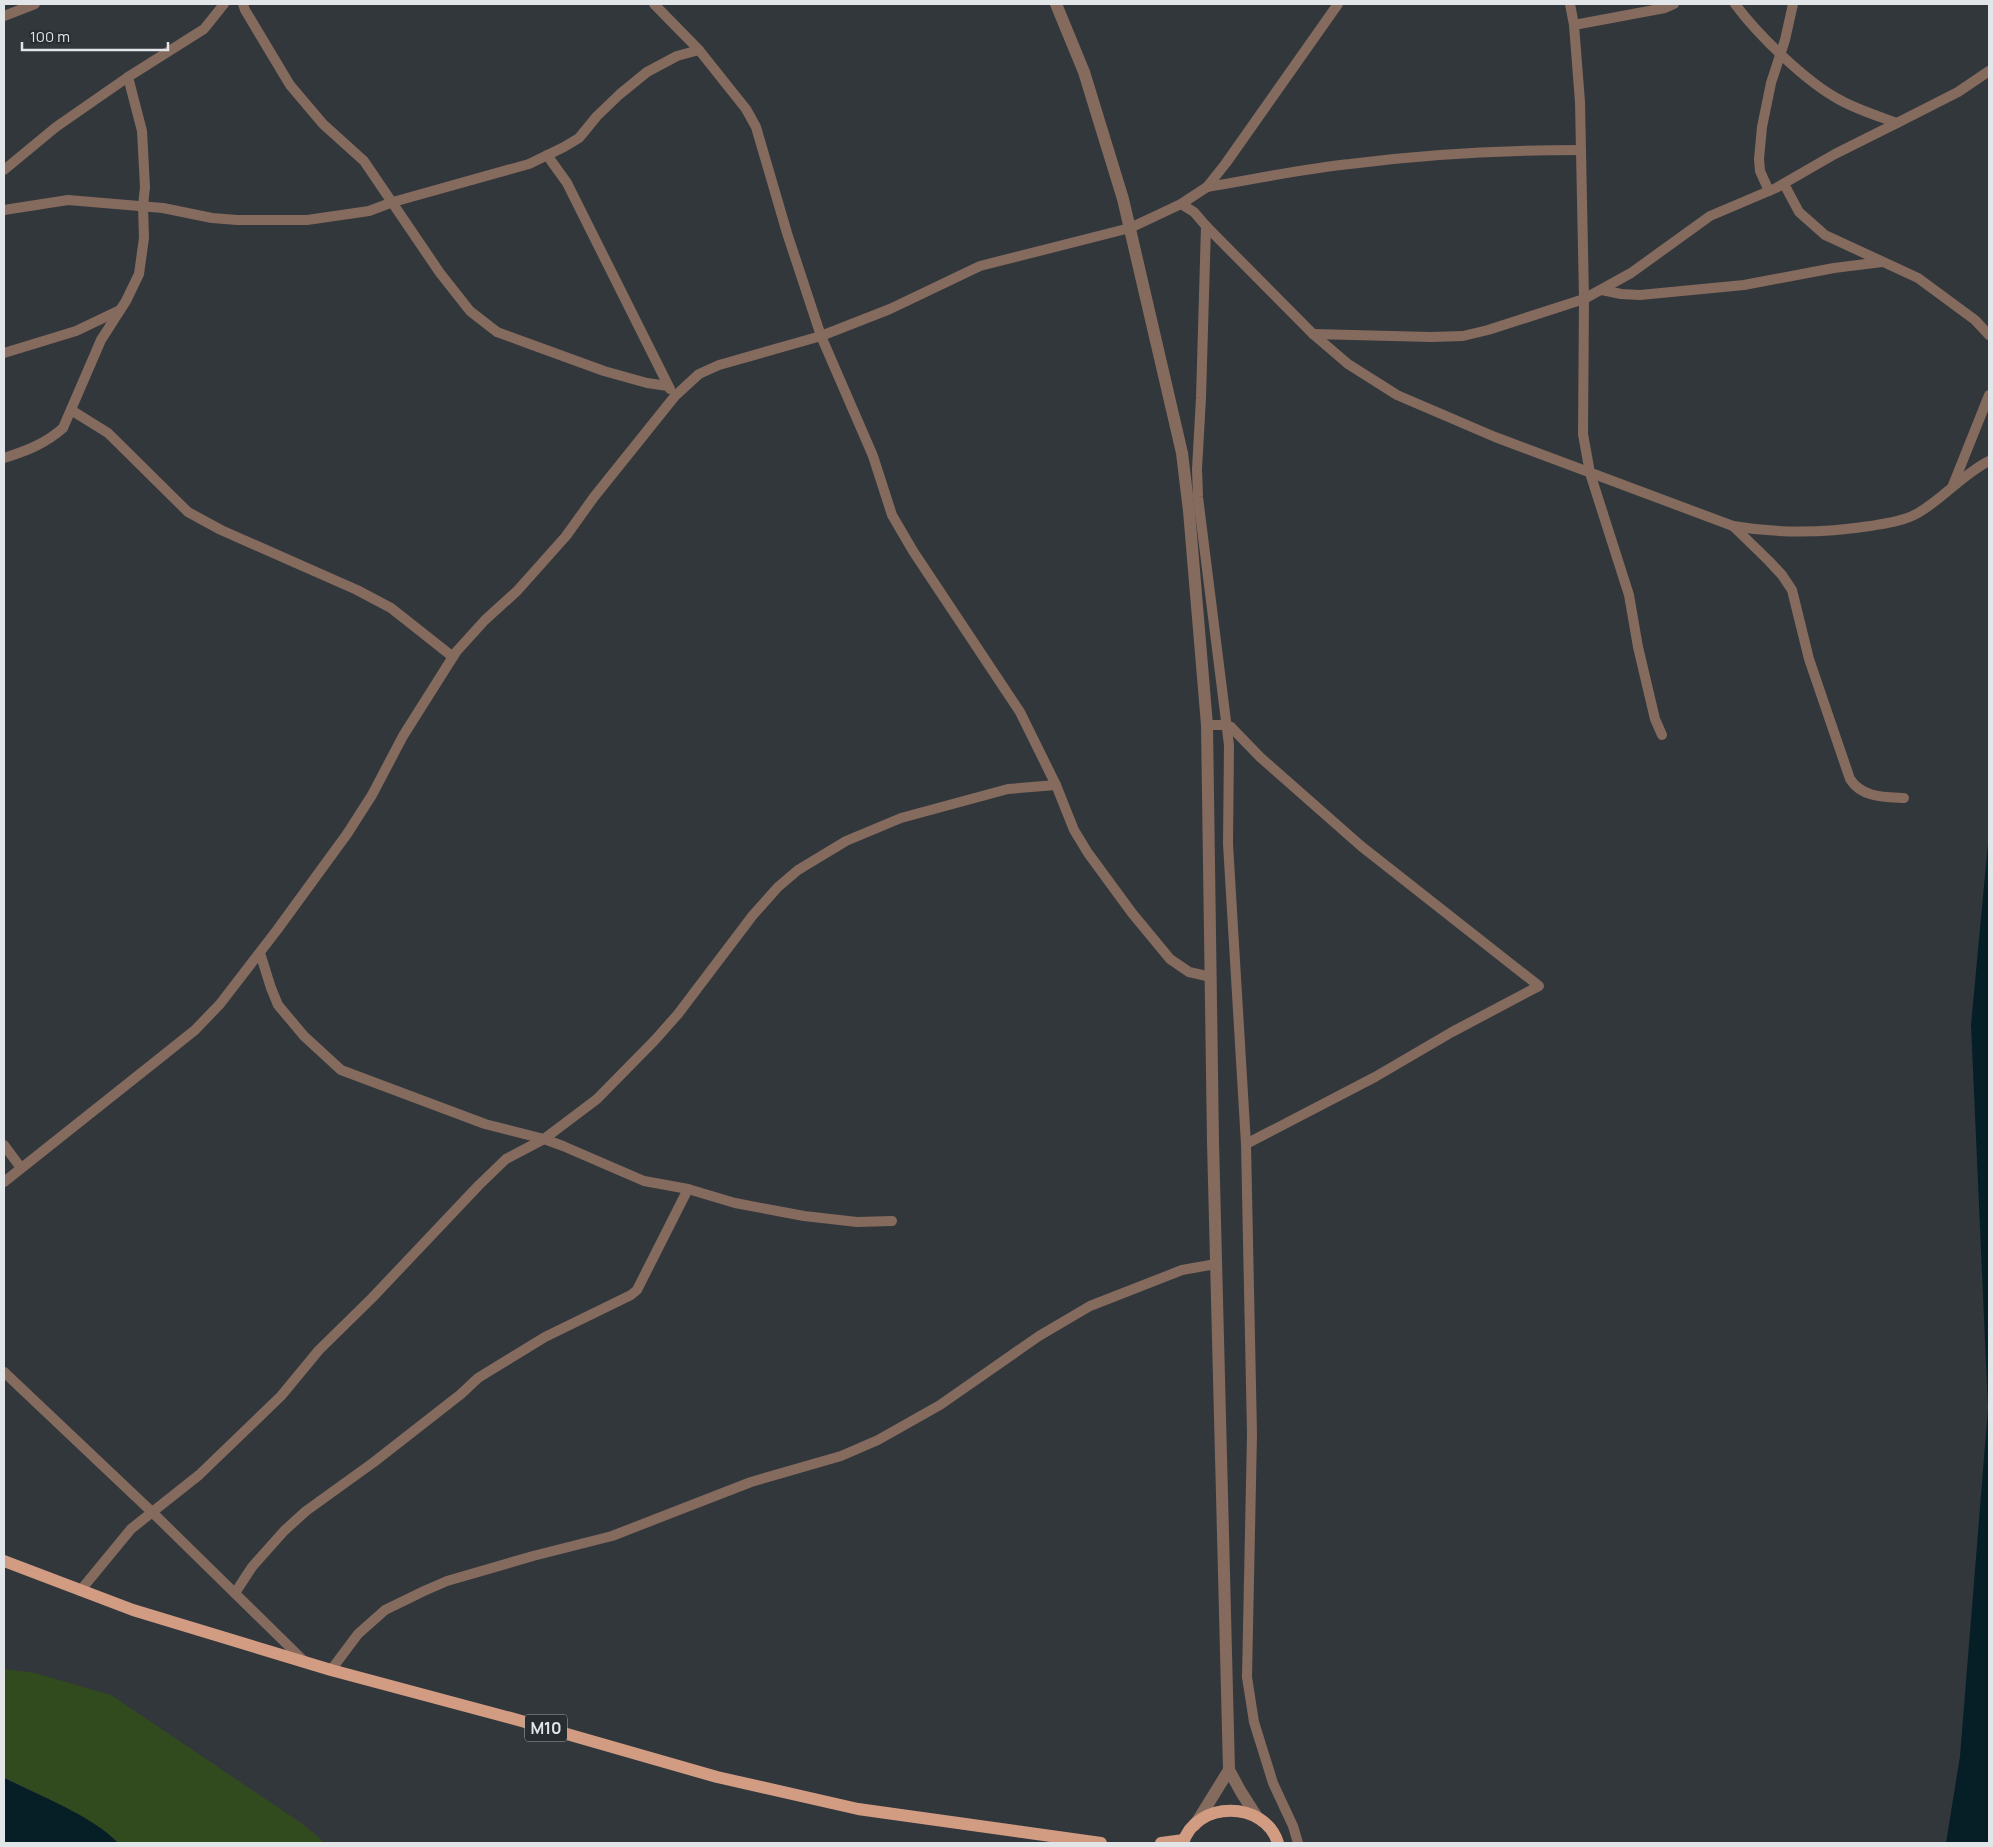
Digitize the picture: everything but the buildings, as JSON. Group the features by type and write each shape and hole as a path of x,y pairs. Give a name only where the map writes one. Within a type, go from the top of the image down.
{"main road":[{"name":"M10","path":"4,1561 133,1610 304,1662 518,1720 717,1777 858,1809 1101,1843"},
{"path":"1161,1843 1184,1841 1194,1825 1208,1815 1224,1810 1242,1811 1257,1817 1269,1827 1278,1843"}],"street":[{"path":"4,16 35,4"},
{"path":"4,170 56,127 128,77 204,29 224,4"},
{"path":"243,4 290,85 323,124 364,161 440,273 470,312 497,332 604,370 647,383 668,386"},
{"path":"654,4 699,50 746,109 756,127 787,234 821,336 873,456 892,515 913,551 1020,712 1056,785 1074,830 1088,853 1150,936 1170,959 1188,972 1211,977"},
{"path":"1056,4 1084,72 1130,228 1182,453 1191,531 1207,725 1213,1142 1229,1770 1240,1792 1257,1817"},
{"path":"4,1182 195,1030 220,1004 260,953 347,834 372,796 403,736 453,657 485,620 517,591 566,536 594,497 675,396 699,374 719,365 821,336 890,309 980,266 1130,228 1181,204 1207,187 1250,130 1338,4"},
{"path":"1570,4 1574,25 1580,102 1584,299 1584,434 1590,474 1629,595 1655,719 1662,735"},
{"path":"1574,25 1665,8 1674,4"},
{"path":"1735,4 1780,53 1808,79 1839,100 1898,123"},
{"path":"1769,191 1760,171 1759,159 1771,83 1788,30 1793,4"},
{"path":"4,210 68,200 164,208 212,218 308,220 369,211 393,202 529,164 579,138 596,116 647,72 676,56 699,50"},
{"path":"1313,334 1463,336 1488,330 1584,299 1637,269 1710,216 1784,184 1835,154 1951,96 1989,71"},
{"path":"4,458 34,448 52,438 63,428 101,340 121,310 139,274 144,238 143,206 146,187 142,130 128,77"},
{"path":"1207,187 1351,163 1524,150 1581,150"},
{"path":"547,154 567,183 668,386 675,396"},
{"path":"1784,184 1798,212 1825,235 1918,278 1974,320 1989,334"},
{"path":"1181,204 1194,212 1313,334 1348,364 1397,395 1494,437 1733,526 1763,532 1815,532 1881,524 1910,517 1928,507 1969,473 1989,461"},
{"path":"1206,226 1197,469 1198,496 1229,745 1228,844 1246,1144 1252,1434 1247,1677 1254,1722 1270,1774 1298,1843"},
{"path":"1602,290 1640,295 1744,285 1834,268 1882,262"},
{"path":"4,353 76,330 121,310"},
{"path":"1952,487 1989,395"},
{"path":"71,410 108,433 188,512 221,530 382,603 438,643 453,657"},
{"path":"1733,526 1782,575 1792,590 1809,660 1853,785 1875,797 1904,798"},
{"path":"1207,725 1226,725 1361,846 1539,986 1452,1032 1375,1077 1246,1144"},
{"path":"80,1591 131,1530 199,1474 281,1396 319,1350 506,1159 544,1139 597,1099 678,1014 753,915 778,887 798,870 846,842 901,818 1008,789 1056,785"},
{"path":"260,953 278,1005 304,1036 341,1070 485,1124 544,1139 644,1181 688,1189 735,1203 804,1216 857,1222 892,1221"},
{"path":"4,1145 21,1168"},
{"path":"235,1593 252,1567 284,1531 306,1511 374,1462 461,1394 478,1378 545,1336 631,1295 637,1290 688,1189"},
{"path":"331,1670 358,1634 385,1610 424,1591 476,1573 612,1536 751,1482 842,1456 878,1440 940,1405 1039,1336 1090,1306 1182,1270 1216,1264"},
{"path":"4,1372 153,1513 304,1662"},
{"path":"1194,1825 1229,1770"}],"green space":[{"path":"4,1669 35,1673 111,1695 304,1825 325,1843 118,1843 108,1833 80,1815 4,1777"}],"water":[{"path":"1989,832 1989,1843 1946,1843 1960,1756 1988,1408 1971,1025"},
{"path":"4,1778 80,1815 108,1833 118,1843 4,1843"}]}
